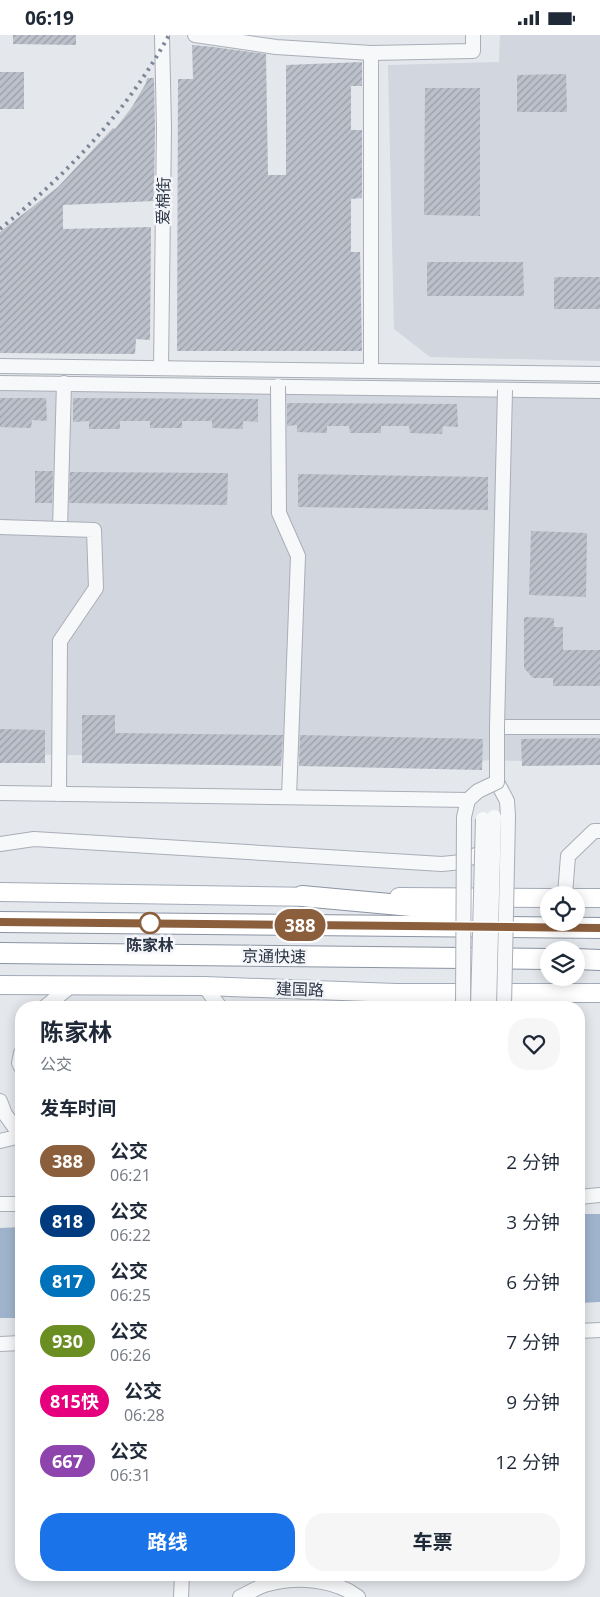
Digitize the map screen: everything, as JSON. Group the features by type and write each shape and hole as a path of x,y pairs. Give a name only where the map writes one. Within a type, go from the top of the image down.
{"highway":[{"path":"302,897 540,918"},
{"name":"京通快速","path":"0,922 600,928"},
{"path":"585,922 600,923"},
{"name":"京通快速","path":"0,953 540,959"},
{"path":"585,959 600,960"}],"main road":[{"path":"0,892 302,897 540,898"},
{"path":"585,898 600,898"},
{"name":"建国路","path":"0,985 204,986 396,993 600,993"}],"street":[{"name":"爱棉街","path":"161,368 164,128 162,35"},
{"path":"195,35 276,47 371,53 473,51 473,35"},
{"path":"371,53 371,371"},
{"path":"0,366 600,374"},
{"path":"0,383 600,391"},
{"path":"60,529 64,383"},
{"path":"278,386 279,513 298,556 289,797"},
{"path":"478,1001 482,851 495,818 507,801 497,782 505,390"},
{"path":"0,527 94,530 96,588 60,641 59,793"},
{"path":"497,727 600,727"},
{"path":"463,1001 464,817 468,800 478,791 497,782"},
{"path":"0,793 468,800"},
{"path":"489,1001 495,818"},
{"path":"495,818 504,1001"},
{"path":"566,886 568,856 594,831 600,831"},
{"path":"0,845 34,839 442,864 462,862 482,851"},
{"path":"52,1001 72,985"},
{"path":"204,986 215,1001"},
{"path":"390,1001 396,993"},
{"path":"0,1101 15,1127"},
{"path":"0,1141 15,1137"},
{"path":"585,1196 600,1195"},
{"path":"0,1205 15,1204"},
{"path":"585,1331 600,1330"},
{"path":"0,1343 15,1343"},
{"path":"181,1597 182,1581"},
{"path":"240,1597 277,1581"},
{"path":"327,1581 351,1591 358,1597"}],"shaded area":[{"path":"500,35 600,35 600,361 430,357 394,329 388,65 499,62"},
{"path":"0,386 600,393 600,762 0,754"}],"water":[{"path":"585,1214 600,1214 600,1302 585,1303"},
{"path":"15,1227 15,1318 0,1318 0,1228"}],"building":[{"path":"13,35 76,35 76,45 13,44"},
{"path":"192,45 266,54 268,175 286,175 286,65 362,62 362,86 351,86 351,130 362,130 362,198 351,199 351,252 360,252 362,351 177,351 178,79 193,79"},
{"path":"0,72 24,72 24,109 0,109"},
{"path":"566,74 567,112 517,112 517,75"},
{"path":"147,78 154,78 154,201 63,205 63,229 151,227 150,340 136,339 135,354 0,353 0,232 58,187 113,128 115,129 132,107"},
{"path":"425,88 480,88 480,216 424,215"},
{"path":"427,262 523,262 524,296 427,296"},
{"path":"554,277 600,277 600,309 554,309"},
{"path":"0,398 46,398 47,421 32,420 31,428 0,427"},
{"path":"73,398 258,399 258,422 243,421 243,429 212,428 212,421 182,421 182,428 150,428 150,421 120,421 120,429 89,429 89,421 73,422"},
{"path":"287,403 457,404 458,427 443,426 442,434 410,433 409,426 381,426 381,433 350,433 349,426 327,426 327,433 297,432 297,425 287,426"},
{"path":"35,471 53,471 52,503 35,503"},
{"path":"70,472 228,473 227,505 69,503"},
{"path":"298,474 488,477 488,510 298,507"},
{"path":"531,531 587,533 586,597 529,595"},
{"path":"524,617 554,618 554,627 563,627 563,650 600,650 600,686 553,686 553,678 533,678 524,668"},
{"path":"82,715 115,715 115,733 283,735 281,766 82,763"},
{"path":"0,729 45,730 45,763 0,763"},
{"path":"300,735 483,739 482,770 299,766"},
{"path":"600,738 600,765 522,766 521,739"}],"railway":[{"path":"0,229 72,164 115,116 169,35"}],"bus line":[{"name":"388","path":"0,922 600,928"}],"place":[{"name":"陈家林","path":"150,923"}]}
